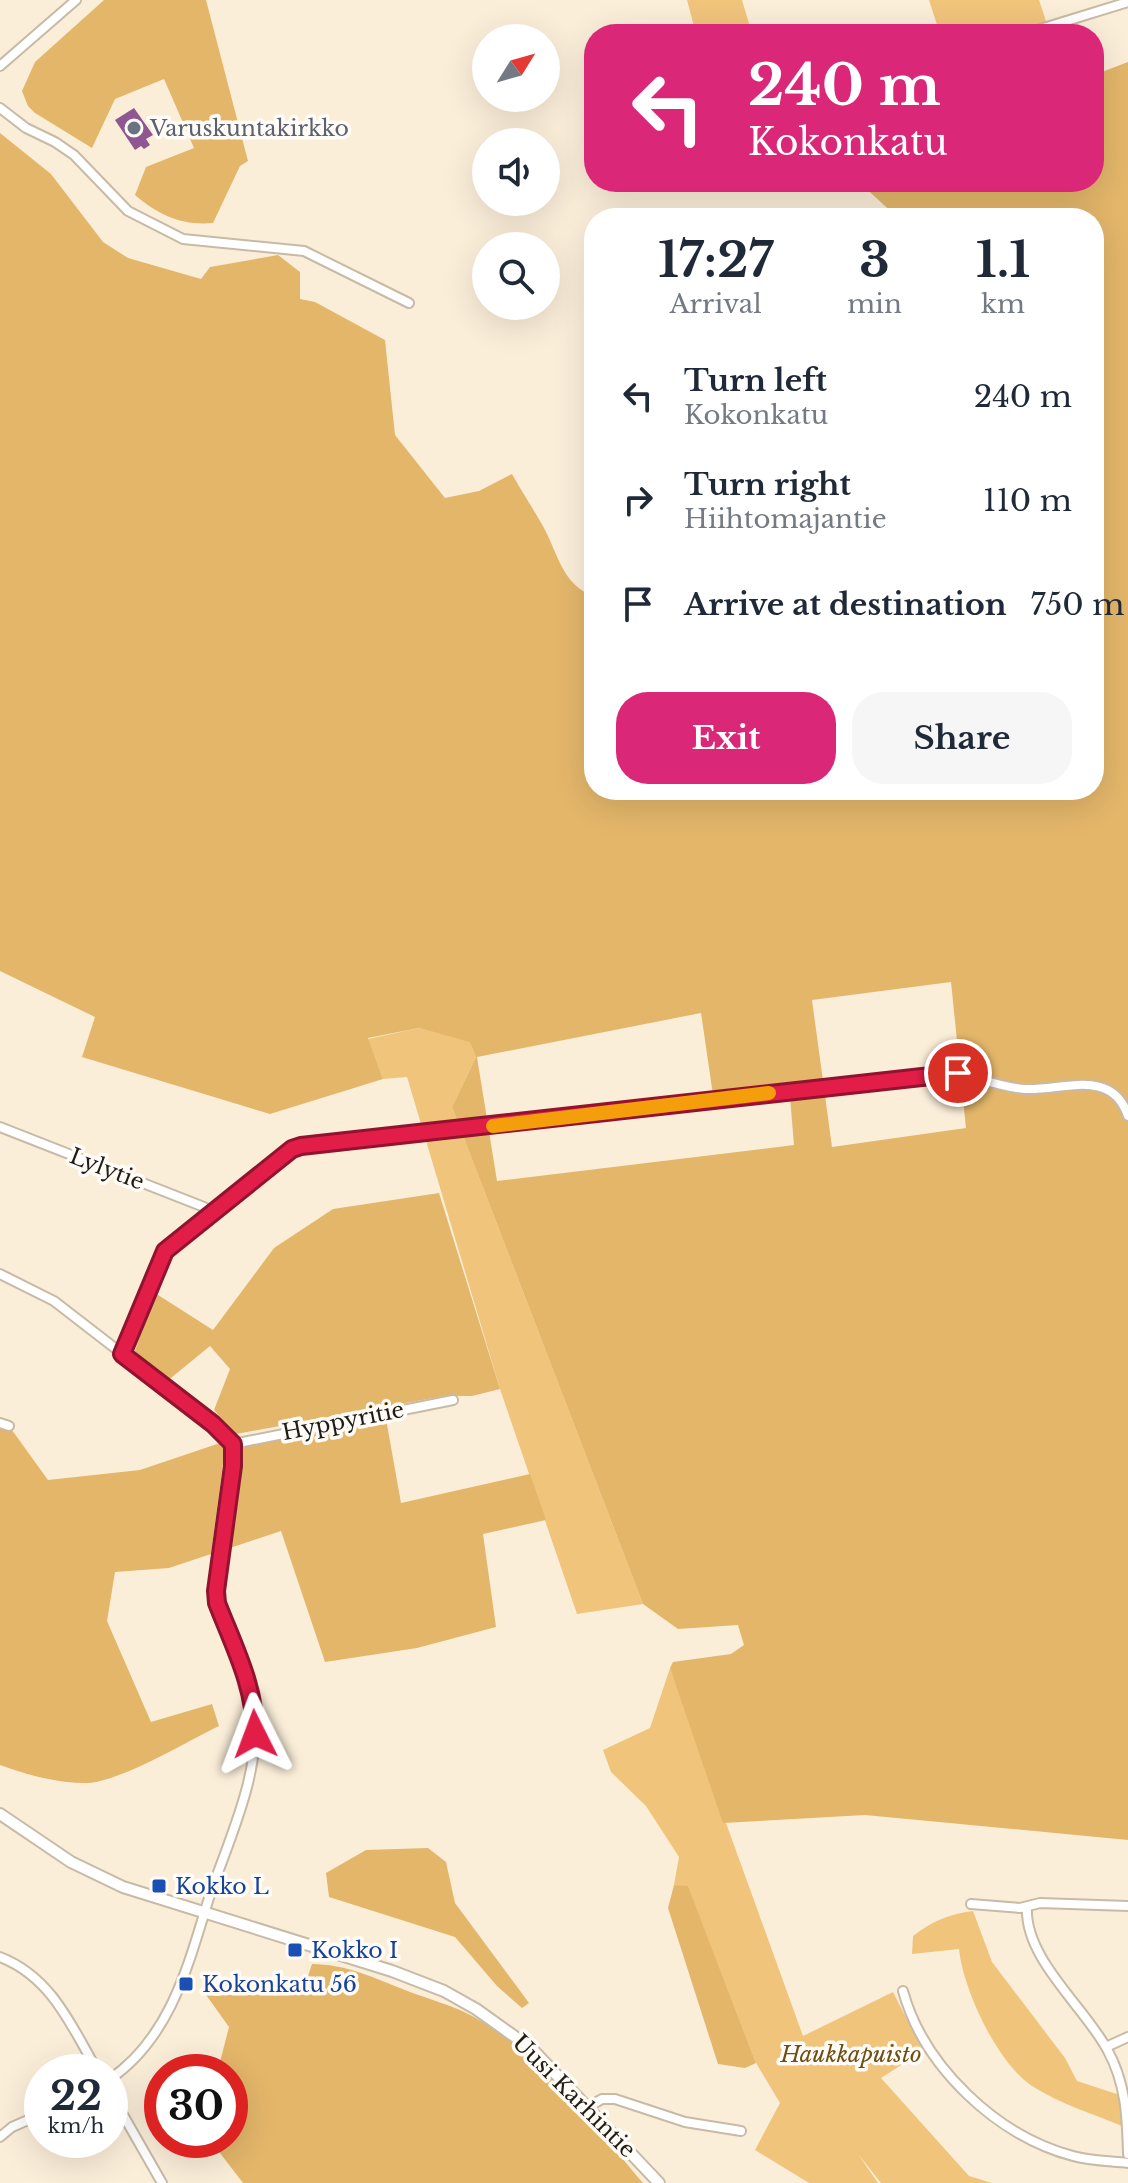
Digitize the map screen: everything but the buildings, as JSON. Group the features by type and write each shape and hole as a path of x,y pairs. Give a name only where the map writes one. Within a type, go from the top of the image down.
{"street":[{"path":"0,66 76,0"},
{"path":"1056,24 1128,2"},
{"path":"0,108 26,128 74,155 128,211 183,239 304,251 409,303"},
{"path":"122,1354 165,1251 292,1149 301,1146 958,1073 1025,1089 1081,1084 1104,1087 1113,1093 1128,1116"},
{"name":"Lylytie","path":"0,1127 204,1207 212,1213"},
{"path":"0,1274 54,1301 213,1424 233,1444 233,1466 216,1591 217,1603 249,1681 255,1714 249,1777 175,1999 128,2066"},
{"name":"Hyppyritie","path":"233,1444 453,1400"},
{"name":"Uusi Karhintie","path":"0,1814 96,1876 205,1914 392,1971 444,1991 517,2036 659,2183"},
{"path":"971,1904 1128,1906"},
{"path":"1027,1907 1030,1929 1052,1972 1106,2047 1126,2097 1128,2154"},
{"path":"0,1957 28,1971 49,1990 87,2054"},
{"path":"903,1991 910,2018 923,2038 950,2074 992,2116 1013,2132 1062,2153 1128,2163"},
{"path":"1106,2047 1128,2037"},
{"path":"588,2107 602,2099 615,2099 685,2122 741,2131"},
{"path":"0,2137 24,2122"},
{"path":"128,2124 162,2183"}],"green space":[{"path":"687,0 742,0 749,24 693,24"},
{"path":"929,0 1039,0 1047,24 937,24"},
{"path":"419,1028 470,1041 476,1057 452,1107 643,1604 577,1614 500,1389 407,1077 383,1079 368,1039"},
{"name":"Haukkapuisto","path":"670,1668 803,2036 893,1992 923,2051 881,2078 969,2176 992,2183 881,2183 858,2154 878,2183 809,2183 755,2150 780,2103 756,2063 688,1887 674,1885 679,1857 646,1806 611,1772 603,1750 650,1728"},
{"path":"973,1911 992,1962 1065,2058 1077,2081 1126,2097 1122,2126 1053,2098 1032,2086 1006,2061 975,2004 959,1949 912,1954 913,1936 920,1931 942,1919"}],"shaded area":[{"path":"104,0 206,0 248,161 240,166 213,223 191,223 171,218 135,195 146,167 194,148 164,79 115,99 92,148 28,106 22,91 35,62"},
{"path":"1128,62 1128,1840 865,1815 723,1823 670,1668 673,1662 731,1654 744,1645 738,1625 678,1629 643,1604 452,1107 476,1057 470,1042 419,1028 368,1038 383,1079 270,1114 82,1057 95,1017 0,971 0,133 51,174 103,242 128,258 201,279 210,267 278,255 300,272 300,299 315,302 385,340 395,435 445,498 479,491 512,474 568,577 584,591 584,800 1104,800 1104,208 887,208 870,192 1104,192 1104,71","holes":["951,982 966,1128 832,1147 812,1000","701,1013 713,1095 789,1085 794,1145 497,1181 477,1057"]},
{"path":"439,1193 500,1389 472,1396 444,1396 236,1434 214,1410 230,1369 210,1346 166,1382 135,1351 155,1293 213,1330 274,1248 333,1209"},
{"path":"386,1419 401,1503 530,1474 546,1520 483,1534 496,1627 417,1648 325,1662 281,1531 230,1548 242,1447"},
{"path":"0,1423 9,1426 48,1480 140,1470 226,1441 211,1554 169,1568 115,1572 107,1621 151,1722 212,1704 219,1726 134,1769 100,1781 75,1783 53,1780 0,1765"},
{"path":"428,1848 446,1862 455,1903 529,2003 522,2008 497,1986 455,1937 329,1897 326,1873 366,1850"},
{"path":"674,1885 688,1886 756,2063 745,2068 718,2064 668,1908"},
{"path":"312,1964 336,1966 371,1976 474,2017 545,2071 643,2183 243,2183 224,2158 248,2158 248,2054 222,2054 229,2027 204,1992 215,1996 304,1988"}],"slow traffic":[{"path":"493,1126 769,1093"}],"place":[{"name":"Varuskuntakirkko","path":"134,128"},
{"name":"Kokko L","path":"159,1886"},
{"name":"Kokko I","path":"295,1950"},
{"name":"Kokonkatu 56","path":"186,1984"}],"route":[{"path":"255,1734 249,1681 217,1603 216,1591 226,1499 233,1466 233,1444 213,1424 122,1354 165,1251 292,1149 301,1146 958,1073"}]}
